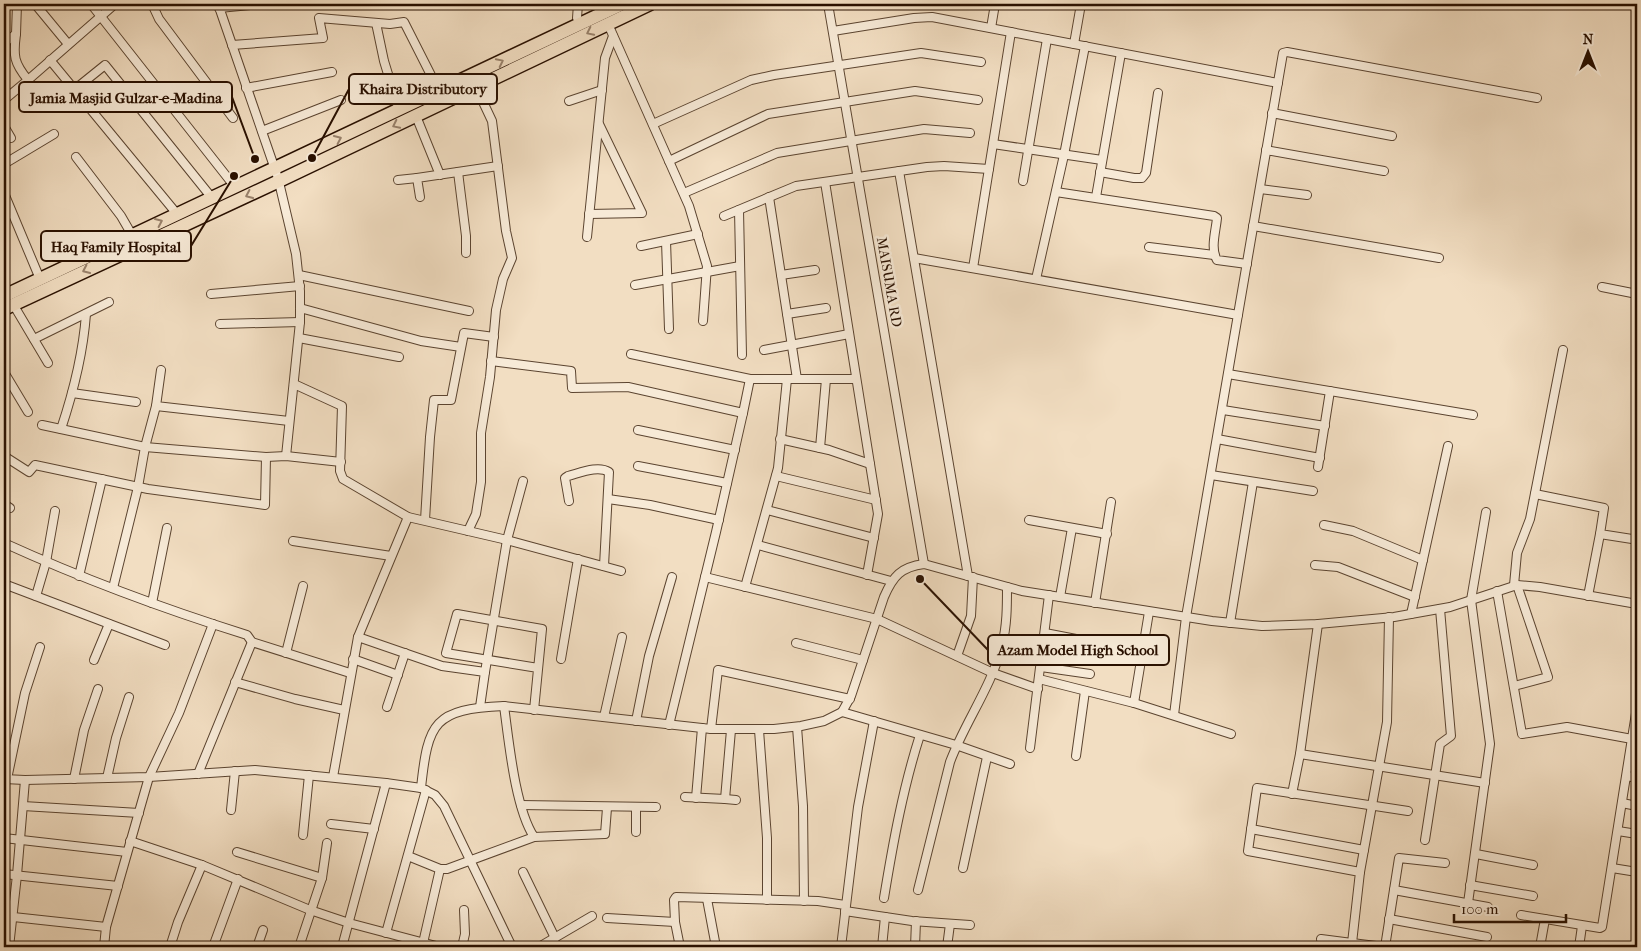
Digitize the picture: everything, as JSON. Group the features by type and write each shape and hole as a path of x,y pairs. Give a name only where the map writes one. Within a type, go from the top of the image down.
{"main road":[{"path":"7,303 276,175 399,110 622,4"},
{"path":"7,303 40,279 177,214 236,187 276,175 416,116 650,4"}],"street":[{"path":"24,4 17,6 15,59 17,66 28,80"},
{"path":"35,4 68,44"},
{"path":"91,4 236,187"},
{"path":"4,100 115,4"},
{"path":"152,4 159,19 233,118"},
{"path":"260,4 219,6 276,175 296,254 300,286 300,322 286,456"},
{"path":"578,4 577,18 580,23"},
{"name":"MAISUMA RD","path":"828,4 924,564"},
{"path":"991,28 995,4"},
{"path":"1074,44 1081,4"},
{"path":"833,30 932,17 1278,83"},
{"path":"232,45 323,38 319,18 390,24 404,22 439,91"},
{"path":"376,23 384,60 399,110"},
{"path":"608,24 684,193 698,234 707,266 703,321"},
{"path":"973,268 1011,32"},
{"path":"4,43 16,34"},
{"path":"587,237 605,58 614,36"},
{"path":"1022,181 1047,39"},
{"path":"1036,279 1064,155 1085,46"},
{"path":"1174,715 1186,617 1283,53 1287,52 1537,98"},
{"path":"652,124 751,80 921,53 981,62"},
{"path":"1096,197 1121,53"},
{"path":"50,60 177,214"},
{"path":"74,90 105,65 212,198"},
{"path":"246,88 332,72"},
{"path":"468,531 476,514 481,482 481,433 496,310 503,279 512,258 506,231 492,120 476,87"},
{"path":"569,101 602,90"},
{"path":"669,161 768,114 915,91 978,100"},
{"path":"1100,172 1134,178 1142,178 1146,173 1158,93"},
{"path":"262,132 341,100"},
{"path":"1272,113 1392,136"},
{"path":"416,116 440,175"},
{"path":"589,214 642,213 599,122"},
{"path":"4,126 11,138"},
{"path":"684,193 777,153 924,130 970,134"},
{"path":"4,164 54,134"},
{"path":"993,144 1102,160"},
{"path":"1266,150 1384,171"},
{"path":"76,157 121,216 132,235"},
{"path":"398,180 498,166"},
{"path":"724,216 796,186 944,166 989,169"},
{"path":"899,171 971,577 970,616 957,656"},
{"path":"458,172 466,236 466,253"},
{"path":"417,178 420,197"},
{"path":"825,182 878,514 867,575"},
{"path":"1260,189 1307,195"},
{"path":"1056,192 1214,216 1217,218 1214,255 1216,260 1247,264"},
{"path":"4,193 40,279"},
{"path":"770,197 797,379"},
{"path":"738,210 742,355"},
{"path":"1253,226 1439,258"},
{"path":"641,246 698,234"},
{"path":"666,241 669,329"},
{"path":"1149,247 1214,255"},
{"path":"914,258 1238,315"},
{"path":"635,285 740,266"},
{"path":"782,276 815,270"},
{"path":"299,275 469,311"},
{"path":"211,294 300,286"},
{"path":"1602,287 1637,294"},
{"path":"34,339 109,302"},
{"path":"7,303 34,339 48,364"},
{"path":"300,308 421,341 462,347"},
{"path":"788,314 826,308"},
{"path":"61,429 84,345 86,314"},
{"path":"220,324 300,322"},
{"path":"425,520 434,400 451,400 464,333 494,336"},
{"path":"764,350 849,334"},
{"path":"299,338 399,358"},
{"path":"1514,686 1548,677 1516,585 1517,553 1530,519 1563,350"},
{"path":"631,354 750,379 856,379"},
{"path":"491,361 571,371 572,388 628,387 743,413"},
{"path":"113,588 156,406 161,370"},
{"path":"4,372 28,412"},
{"path":"1228,374 1474,415"},
{"path":"670,725 719,520 750,379"},
{"path":"745,587 776,476 787,379"},
{"path":"820,448 826,379"},
{"path":"294,384 342,406 340,471 343,479 408,517 507,540 621,571"},
{"path":"1318,468 1330,391"},
{"path":"72,393 136,402"},
{"path":"156,406 289,421"},
{"path":"1223,410 1325,426"},
{"path":"42,425 145,447 286,456 341,462"},
{"path":"638,430 735,450"},
{"path":"780,439 820,448 870,464"},
{"path":"1217,439 1320,458"},
{"path":"1412,614 1448,446"},
{"path":"4,456 29,472 35,465 138,486 265,505 266,456"},
{"path":"638,466 727,483"},
{"path":"569,501 565,478 592,470 605,469 609,472 604,566"},
{"path":"1211,475 1313,491"},
{"path":"776,476 876,500"},
{"path":"79,576 102,479"},
{"path":"480,707 507,540 523,480"},
{"path":"1230,623 1253,482"},
{"path":"1535,494 1604,508 1588,596"},
{"path":"608,500 650,505 719,520"},
{"path":"1095,603 1111,502"},
{"path":"767,510 874,538"},
{"path":"36,596 46,562 55,511"},
{"path":"1468,903 1490,744 1471,600 1486,512"},
{"path":"333,777 350,673 358,638 408,517"},
{"path":"1029,520 1107,534"},
{"path":"1324,525 1353,531 1423,560"},
{"path":"152,603 167,528"},
{"path":"1060,597 1072,528"},
{"path":"1600,534 1632,539"},
{"path":"292,540 391,556"},
{"path":"4,543 79,576 247,635 252,642 350,673"},
{"path":"758,545 891,582"},
{"path":"561,659 578,559"},
{"path":"386,932 408,856 424,789 425,752 432,732 443,718 460,711 480,707 504,706 706,729 759,730 797,727 824,721 842,712 850,699 891,582 901,571 915,566 924,564 1007,587 1060,597 1150,612 1262,626 1318,624 1412,614 1450,607 1516,585 1637,604"},
{"path":"1315,565 1338,567 1415,597"},
{"path":"636,721 649,656 672,577"},
{"path":"705,577 877,619 993,673 1038,689"},
{"path":"4,584 166,645"},
{"path":"286,653 303,586"},
{"path":"918,890 950,762 956,745 993,673 1002,644 1006,617 1007,587"},
{"path":"1498,591 1522,734 1567,727 1632,739"},
{"path":"1030,748 1050,595"},
{"path":"1425,840 1440,744 1451,736 1440,609"},
{"path":"1134,703 1150,612"},
{"path":"534,710 542,629 457,614 446,653 538,668"},
{"path":"1352,945 1360,872 1387,722 1389,617"},
{"path":"94,660 109,624"},
{"path":"104,947 106,927 149,777 179,713 213,624"},
{"path":"1292,794 1300,754 1318,624"},
{"path":"1045,633 1143,652"},
{"path":"604,718 622,637"},
{"path":"358,638 442,666 485,672"},
{"path":"198,774 252,642"},
{"path":"796,643 863,660"},
{"path":"40,647 25,693 6,779 149,777 255,770 333,777 424,789 435,794 444,806 512,947"},
{"path":"387,707 405,653"},
{"path":"353,659 398,675"},
{"path":"1041,667 1090,674"},
{"path":"696,798 706,729 718,670 850,699"},
{"path":"1040,679 1134,703 1231,734"},
{"path":"236,682 295,700 344,710"},
{"path":"74,779 84,730 98,689"},
{"path":"1076,756 1085,691"},
{"path":"107,778 116,738 129,697"},
{"path":"504,706 521,805 527,826 534,837"},
{"path":"1521,915 1582,926 1602,927 1637,707"},
{"path":"842,712 956,745 1010,764"},
{"path":"841,947 858,807 874,722"},
{"path":"797,727 803,806 804,901"},
{"path":"726,798 731,730"},
{"path":"759,730 767,838 767,900"},
{"path":"884,898 894,839 912,757 920,735"},
{"path":"1300,754 1485,783"},
{"path":"963,868 987,757"},
{"path":"231,810 235,771"},
{"path":"303,835 309,775"},
{"path":"1626,776 1637,778"},
{"path":"8,947 8,916 17,875 25,780"},
{"path":"342,947 386,783"},
{"path":"1360,872 1248,851 1257,788 1408,812"},
{"path":"686,797 736,800"},
{"path":"1622,804 1637,806"},
{"path":"521,805 607,808 656,807"},
{"path":"23,806 138,813"},
{"path":"636,807 636,832"},
{"path":"408,856 440,869 447,869 534,837 605,834 607,808"},
{"path":"331,824 374,829"},
{"path":"1252,829 1364,850"},
{"path":"1618,831 1637,834"},
{"path":"4,838 127,852"},
{"path":"130,842 202,865 310,910 349,923 440,947"},
{"path":"299,947 322,878 327,843"},
{"path":"237,852 322,878"},
{"path":"1476,854 1533,865"},
{"path":"1321,939 1352,945 1384,947 1399,858 1445,863"},
{"path":"170,947 178,922 202,865"},
{"path":"1612,868 1637,872"},
{"path":"423,943 440,869"},
{"path":"523,872 555,938"},
{"path":"4,874 118,886"},
{"path":"213,947 238,879"},
{"path":"1470,885 1532,896"},
{"path":"1394,890 1488,907"},
{"path":"680,947 675,898 818,900 885,917 970,925"},
{"path":"707,899 713,947"},
{"path":"462,947 465,934 464,910"},
{"path":"8,916 106,927"},
{"path":"539,947 592,916"},
{"path":"882,947 885,917"},
{"path":"607,918 676,922"},
{"path":"1389,919 1487,937"},
{"path":"1540,947 1546,920"},
{"path":"915,947 916,921"},
{"path":"947,947 950,924"},
{"path":"1578,947 1582,926"},
{"path":"257,947 263,930"}],"waterway":[{"path":"624,10 636,4"},
{"path":"226,199 303,163"}],"place":[{"name":"Khaira Distributory","path":"312,158"},
{"name":"Jamia Masjid Gulzar-e-Madina","path":"255,159"},
{"name":"Haq Family Hospital","path":"234,176"},
{"name":"Azam Model High School","path":"920,579"}]}
